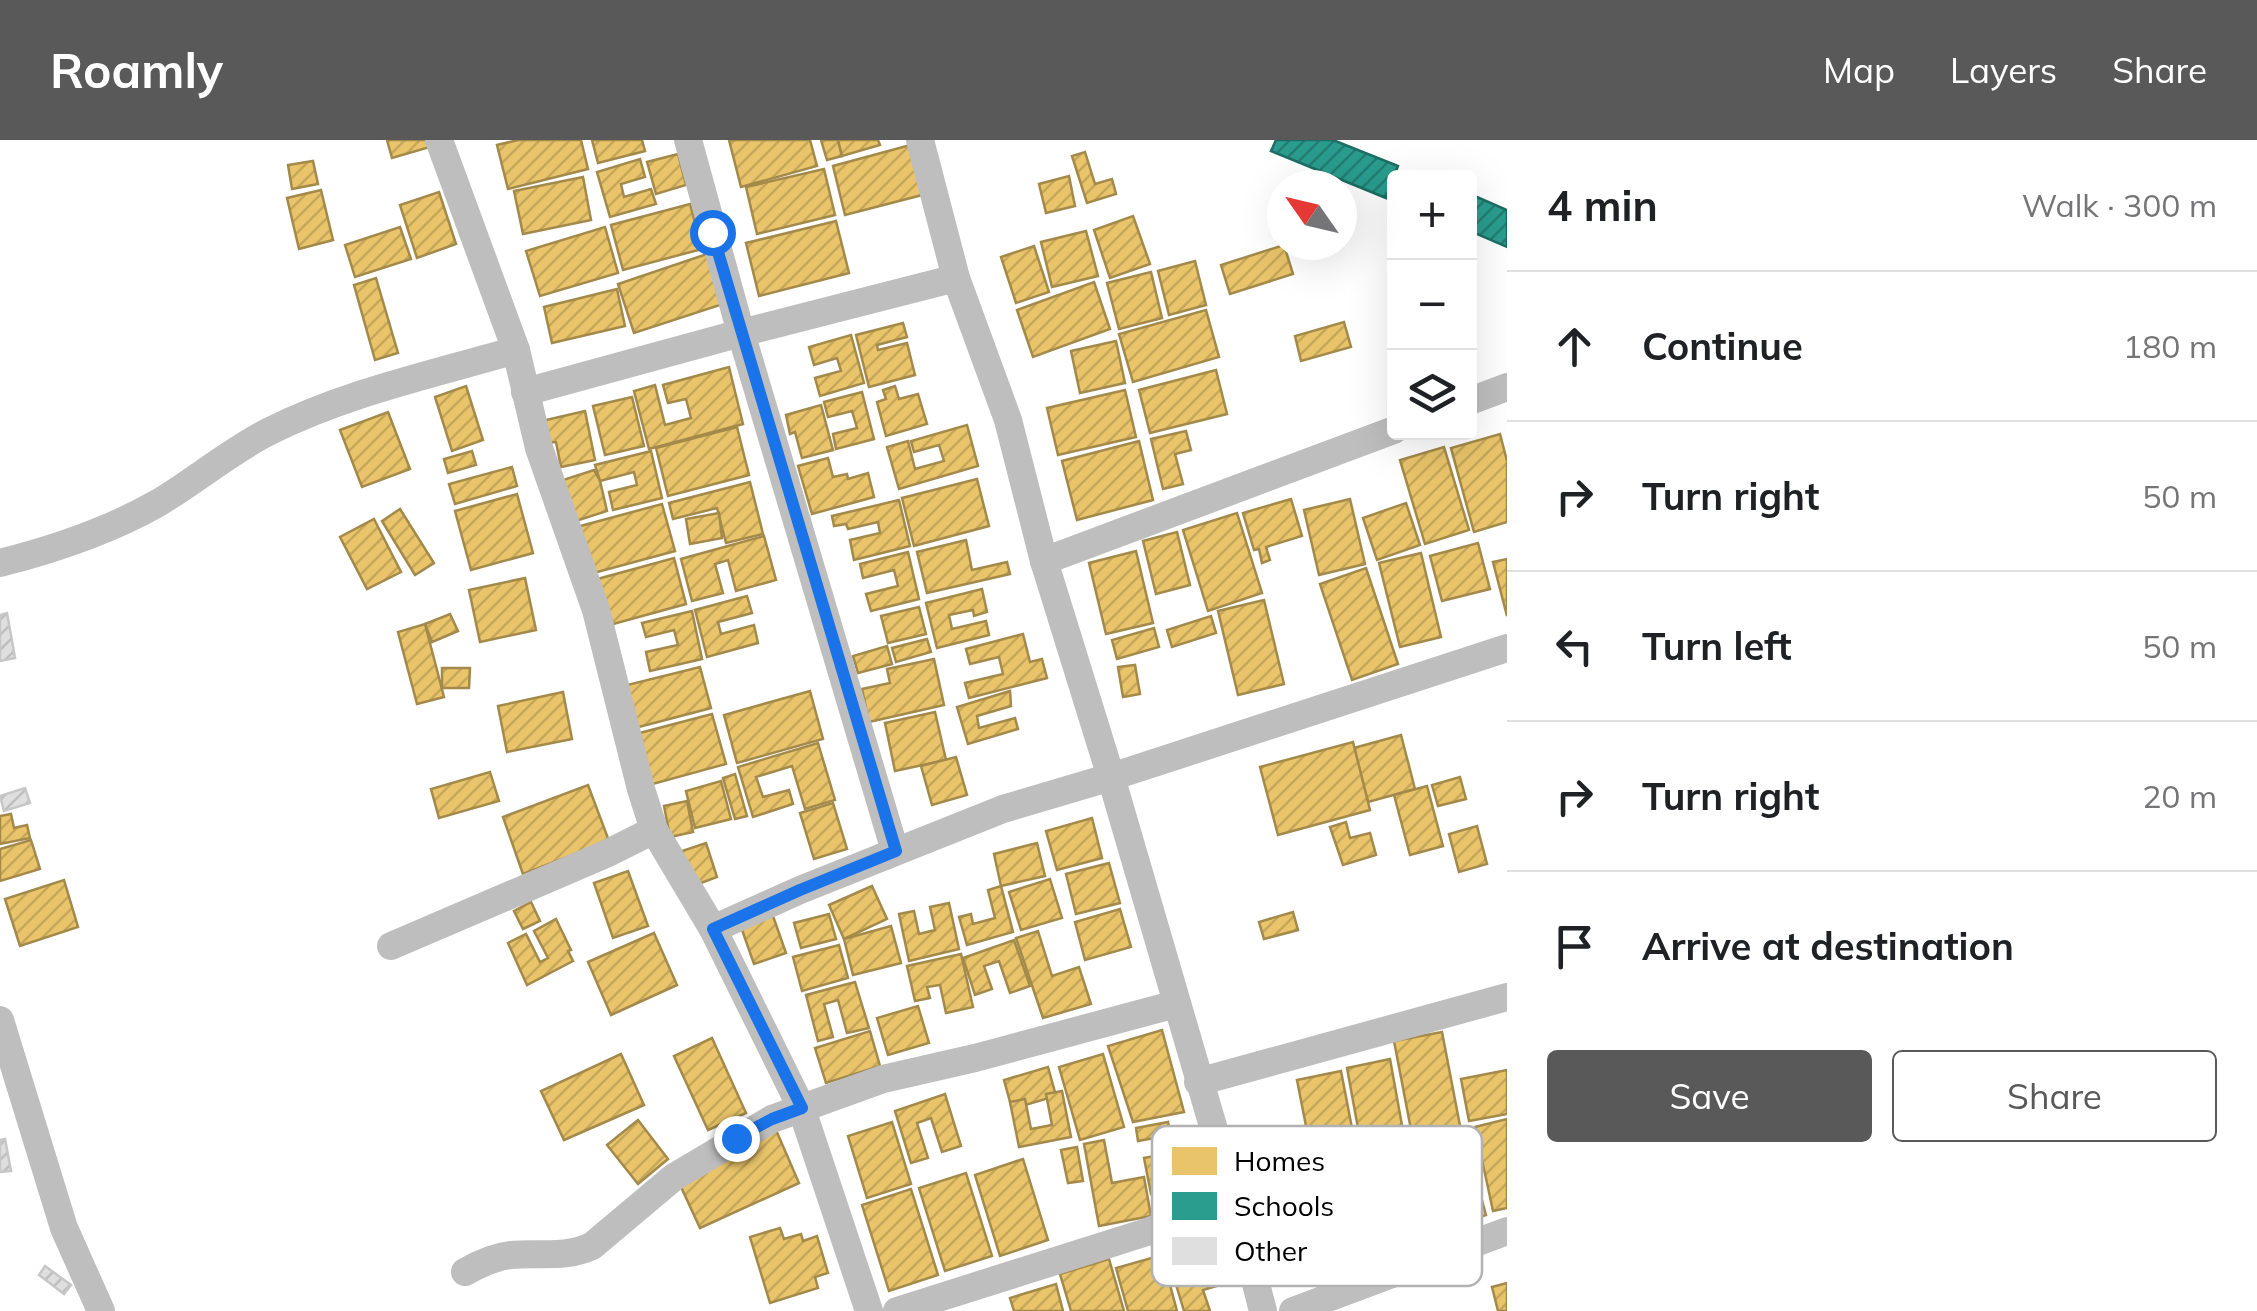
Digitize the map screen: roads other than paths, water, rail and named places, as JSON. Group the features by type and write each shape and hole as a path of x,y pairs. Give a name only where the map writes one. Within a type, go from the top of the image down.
{"street":[{"path":"439,140 516,350 539,448 596,610 654,830 713,929 802,1108 870,1311"},
{"path":"688,140 741,333 896,851"},
{"path":"920,140 956,278 1008,420 1044,562 1111,776 1212,1126"},
{"path":"525,392 956,278"},
{"path":"0,563 54,549 130,519 265,434 301,417 516,350"},
{"path":"1477,399 1507,387"},
{"path":"1044,562 1387,433"},
{"path":"713,929 1003,809 1507,648"},
{"path":"392,946 654,830"},
{"path":"1198,1082 1507,997"},
{"path":"465,1272 482,1262 512,1255 558,1256 592,1246 674,1177 772,1119 883,1079 1176,1004"},
{"path":"0,1020 64,1228 100,1311"},
{"path":"897,1311 1152,1230"},
{"path":"1482,1240 1507,1231"},
{"path":"1257,1286 1263,1311"},
{"path":"1293,1311 1360,1286"}]}
